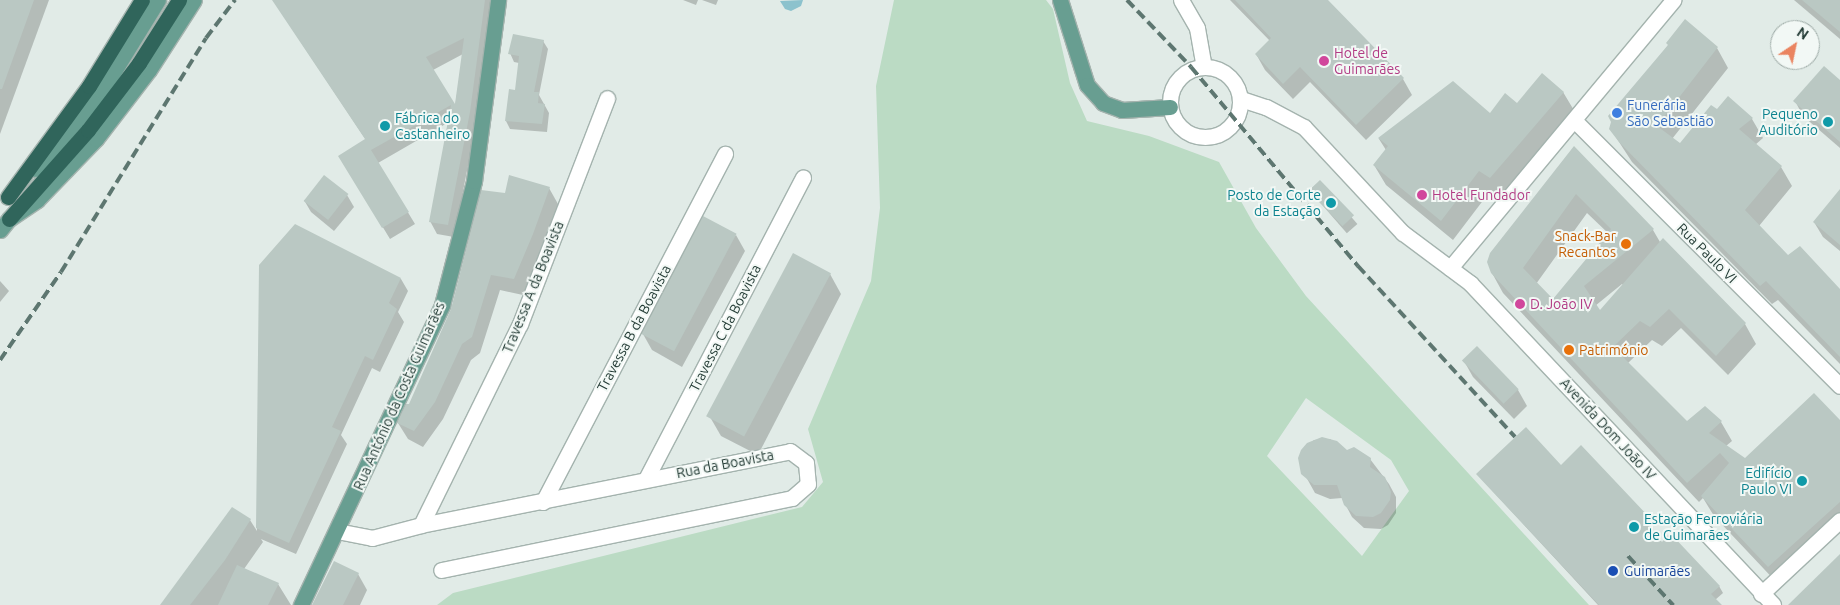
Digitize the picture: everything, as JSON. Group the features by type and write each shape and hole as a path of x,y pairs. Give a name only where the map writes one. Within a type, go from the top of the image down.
{"highway":[{"path":"4,202 89,86 142,0"},
{"path":"4,224 88,130 138,63 179,0"}],"main road":[{"path":"4,202 75,126 128,54 158,0"},
{"path":"4,224 37,200 96,139 149,70 194,0"},
{"name":"Rua António da Costa Guimarães","path":"301,605 442,305 474,181 498,0"},
{"path":"1060,0 1088,85 1103,103 1122,110 1170,107"}],"street":[{"path":"1181,0 1197,28 1204,66"},
{"path":"1450,268 1574,120 1667,2"},
{"path":"1204,66 1217,68 1230,76 1241,99 1233,124 1210,137 1192,134 1180,126 1170,107 1176,83 1185,73 1204,66"},
{"name":"Travessa A da Boavista","path":"421,525 520,324 607,98"},
{"name":"Avenida Dom João IV","path":"1241,99 1266,107 1304,127 1404,234 1470,283 1516,328 1763,599 1773,605"},
{"name":"Rua Paulo VI","path":"1574,120 1840,386"},
{"name":"Travessa B da Boavista","path":"543,502 725,154"},
{"name":"Travessa C da Boavista","path":"646,479 803,177"},
{"name":"Rua da Boavista","path":"337,531 372,538 421,525 790,451 806,463 808,484 792,498 441,570"},
{"path":"1763,599 1840,520"}],"green space":[{"path":"894,0 1046,0 1053,9 1070,83 1087,121 1149,136 1219,162 1256,228 1306,296 1589,605 437,605 453,593 802,507 823,482 808,429 871,281 880,208 876,86","holes":["1306,398 1391,460 1409,491 1362,556 1267,456"]}],"water":[{"path":"803,0 801,6 791,11 785,9 780,1"}],"building":[{"path":"0,0 34,0 2,89 0,89"},
{"name":"Fábrica do Castanheiro","path":"272,0 485,0 470,112 448,225 429,222 451,105 371,150 409,212 382,228 338,156 365,139","holes":["464,38 455,104 426,57"]},
{"name":"Hotel de Guimarães","path":"1235,0 1328,0 1404,78 1356,125 1300,67 1283,84 1255,54 1271,38"},
{"path":"1802,0 1840,0 1840,32"},
{"path":"1685,19 1718,47 1657,126 1680,143 1711,105 1717,109 1728,96 1753,118 1739,129 1782,166 1745,210 1788,255 1800,246 1840,289 1840,357 1766,281 1760,286 1619,142 1609,129 1611,122 1608,116 1668,45 1666,43"},
{"path":"513,34 544,40 534,92 539,92 538,103 545,104 542,124 505,121 509,89 515,90 519,56 508,54"},
{"name":"Pequeno Auditório","path":"1824,66 1840,80 1840,142 1793,101"},
{"name":"Hotel Fundador","path":"1542,73 1564,92 1490,178 1479,171 1441,221 1373,165 1388,146 1378,138 1453,81 1490,113 1505,93 1517,103"},
{"path":"1574,146 1654,229 1584,286 1600,310 1663,238 1746,323 1716,356 1669,309 1650,327 1640,321 1613,347 1687,421 1705,406 1722,421 1709,433 1745,458 1814,393 1840,420 1840,502 1768,567 1701,496 1729,463 1720,453 1687,483 1491,273 1487,262 1490,253","holes":["1576,194 1611,229 1553,299 1523,268"]},
{"path":"324,175 348,194 328,220 304,201"},
{"path":"509,175 550,187 533,234 514,279 491,275 472,337 462,344 435,402 414,431 397,423 406,404 409,404 451,309 481,190 505,193"},
{"name":"Posto de Corte da Estação","path":"1320,180 1354,215 1343,226 1308,191"},
{"path":"1840,189 1840,245 1813,222"},
{"path":"703,216 737,234 674,351 641,333"},
{"path":"295,224 401,278 389,303 397,309 373,360 365,356 332,427 341,431 289,543 256,528 259,265"},
{"path":"793,253 831,273 744,437 706,416"},
{"path":"1477,346 1519,389 1504,404 1462,361"},
{"path":"1526,427 1561,465 1581,445 1649,517 1644,522 1662,542 1670,533 1720,586 1711,594 1722,605 1599,605 1476,474"},
{"path":"1322,437 1337,441 1347,450 1354,447 1371,458 1370,467 1385,477 1391,492 1390,500 1381,513 1373,517 1356,516 1344,505 1337,485 1314,485 1301,474 1298,458 1301,450 1307,443"},
{"path":"232,507 251,519 225,560 190,605 160,605"},
{"path":"1840,554 1840,605 1788,605"},
{"path":"334,561 359,573 343,605 312,605"},
{"path":"237,565 279,583 268,605 218,605"}],"railway":[{"path":"0,360 61,272 206,38 235,0"},
{"path":"1127,0 1191,67 1358,266 1515,437"},
{"path":"1628,556 1673,605"}],"place":[{"name":"Hotel de Guimarães","path":"1324,61"},
{"name":"Funerária São Sebastião","path":"1617,113"},
{"name":"Pequeno Auditório","path":"1828,122"},
{"name":"Fábrica do Castanheiro","path":"385,126"},
{"name":"Hotel Fundador","path":"1422,195"},
{"name":"Posto de Corte da Estação","path":"1331,203"},
{"name":"Snack-Bar Recantos","path":"1626,244"},
{"name":"D. João IV","path":"1520,304"},
{"name":"Património","path":"1569,350"},
{"name":"Edifício Paulo VI","path":"1802,481"},
{"name":"Estação Ferroviária de Guimarães","path":"1634,527"},
{"name":"Guimarães","path":"1613,571"}]}
